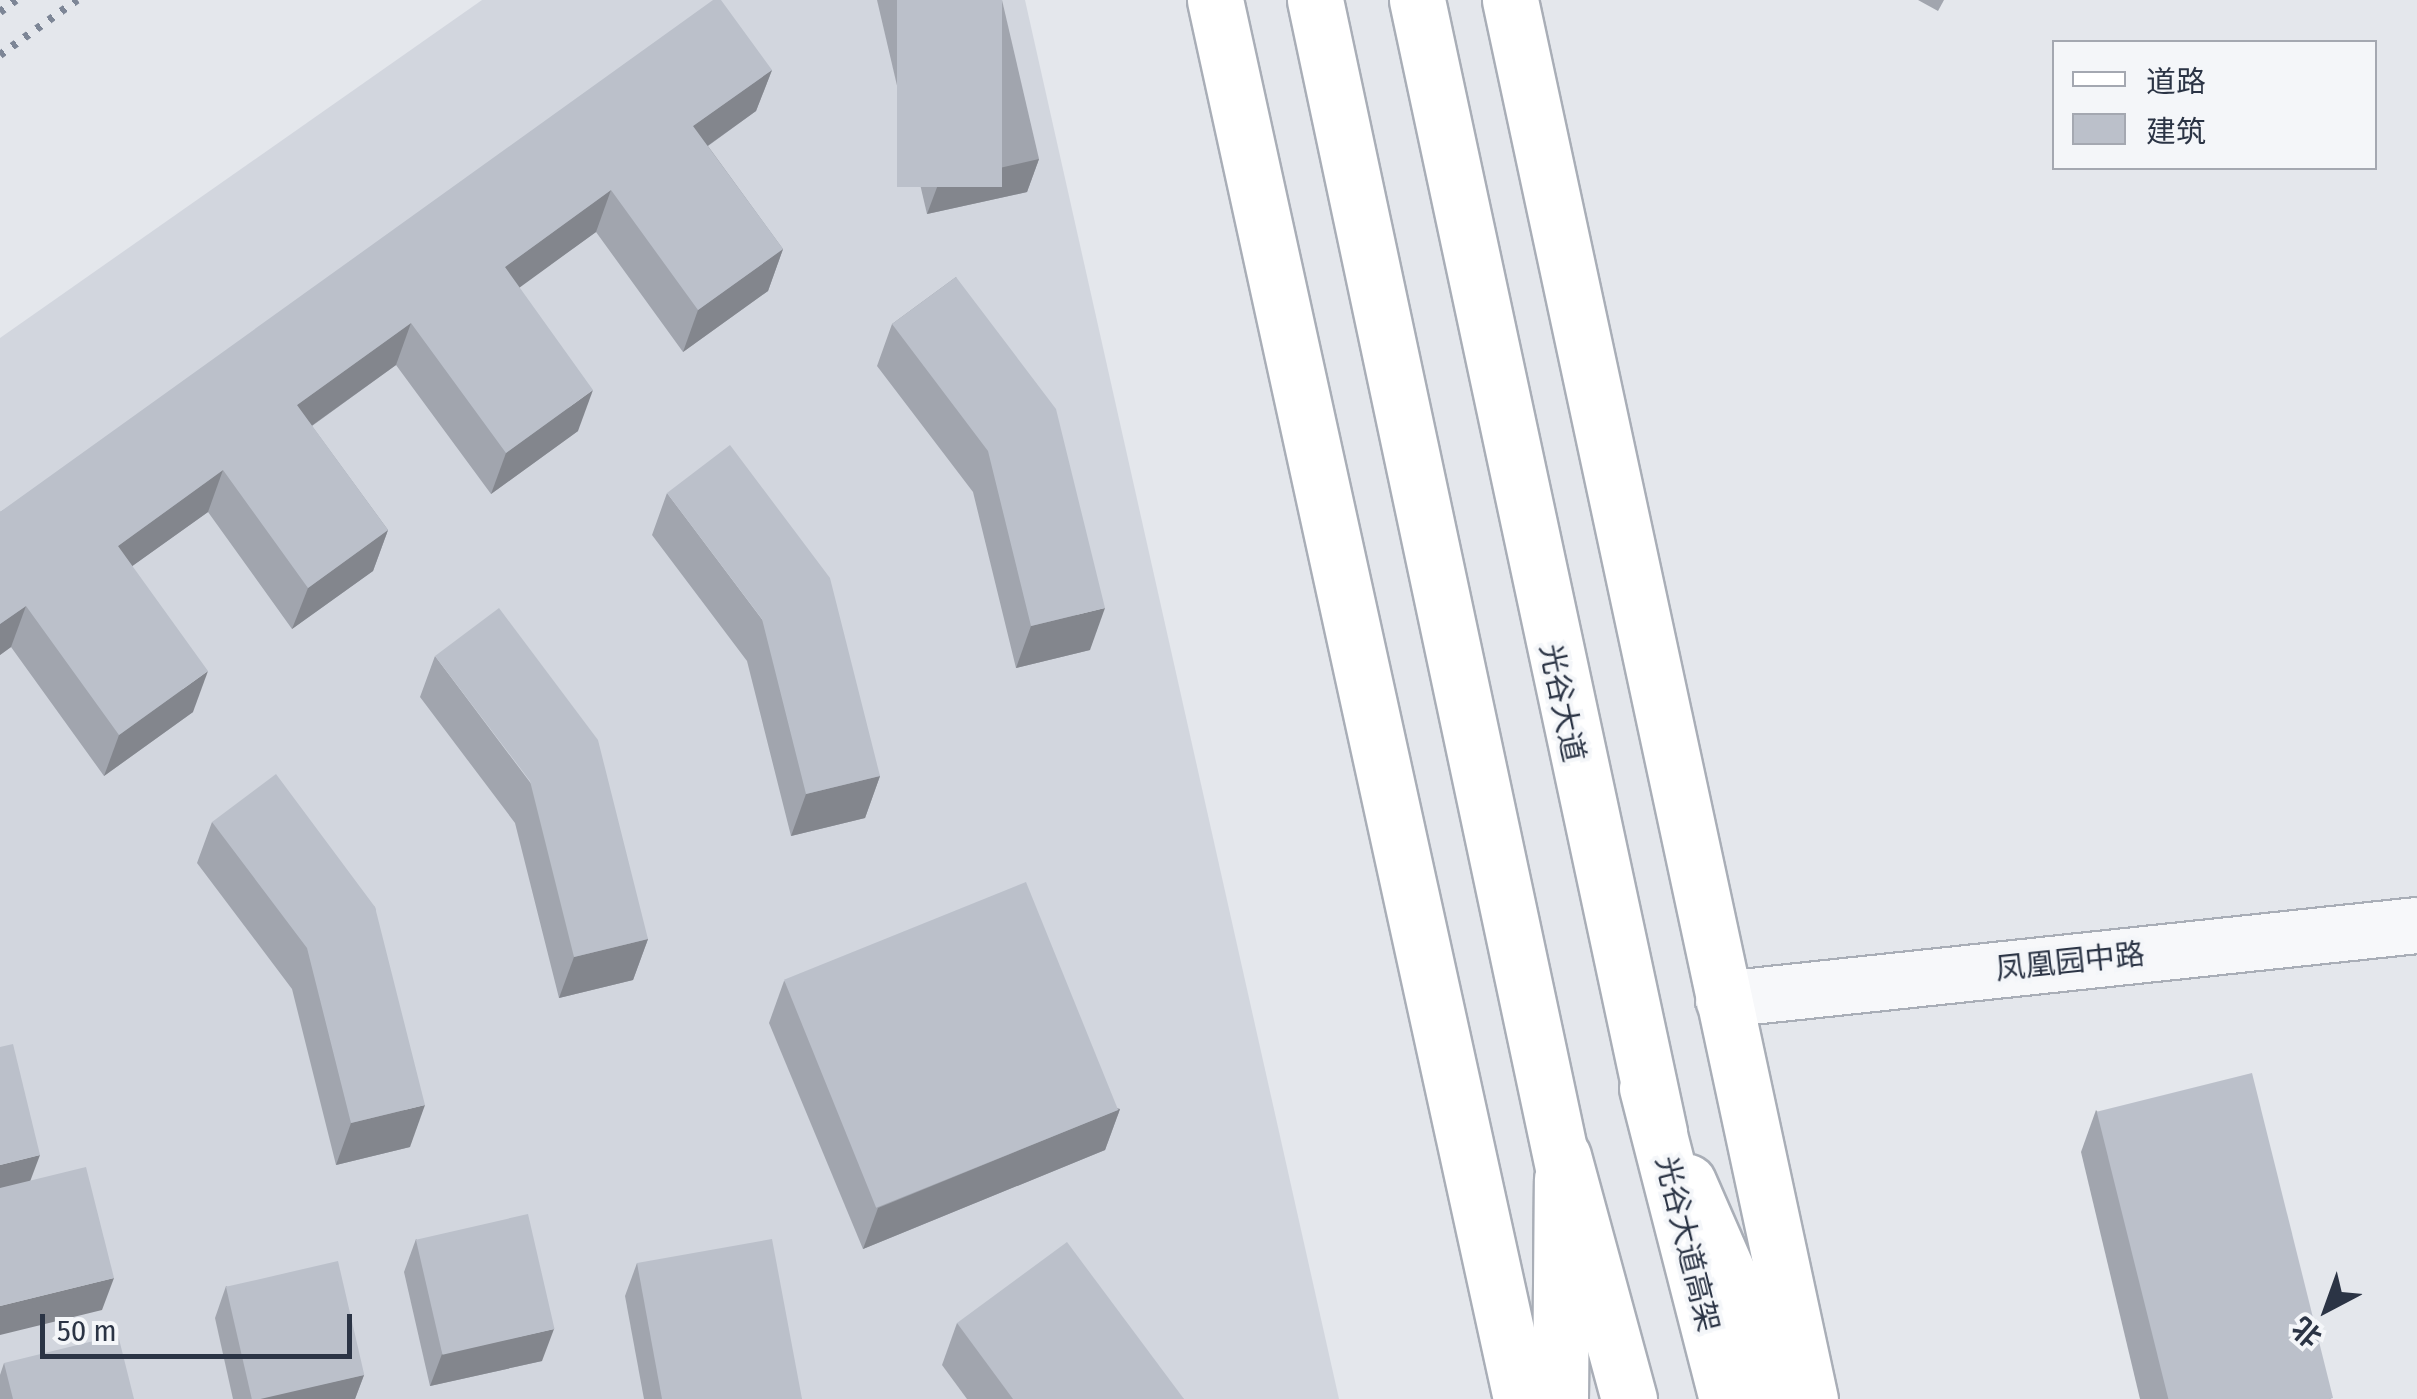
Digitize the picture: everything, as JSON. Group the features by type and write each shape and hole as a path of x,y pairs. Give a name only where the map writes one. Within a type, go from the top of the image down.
{"main road":[{"path":"1214,0 1521,1399"},
{"path":"1316,0 1563,1156 1605,1399"},
{"name":"光谷大道","path":"1417,0 1647,1088 1736,1399"},
{"path":"1510,0 1810,1399"},
{"path":"1647,1088 1783,1399"},
{"name":"光谷大道高架","path":"1647,1088 1727,1399"},
{"path":"1560,1399 1563,1156"},
{"path":"1563,1156 1629,1399"}],"street":[{"name":"凤凰园中路","path":"1723,999 2417,925"}],"shaded area":[{"path":"482,0 1025,0 1339,1399 0,1399 0,338"}],"building":[{"path":"713,0 721,0 772,70 693,126 783,249 698,310 611,190 505,267 593,390 506,453 411,323 297,405 388,530 308,588 223,470 118,546 208,671 119,735 26,606 0,624 0,512"},
{"path":"897,0 1002,0 1002,187 897,187"},
{"path":"956,277 1056,409 1105,608 1031,626 988,451 892,324"},
{"path":"730,445 830,578 880,776 806,794 762,619 667,493"},
{"path":"499,608 598,740 648,939 574,957 530,781 435,656"},
{"path":"276,774 375,907 425,1105 351,1123 307,948 212,822"},
{"path":"1026,882 1118,1110 876,1208 784,980"},
{"path":"13,1044 40,1155 0,1165 0,1047"},
{"path":"2252,1073 2333,1398 2168,1399 2097,1112"},
{"path":"86,1167 114,1278 0,1306 0,1188"},
{"path":"528,1214 555,1329 442,1355 416,1240"},
{"path":"772,1239 802,1399 662,1399 637,1263"},
{"path":"1067,1242 1184,1399 1013,1399 957,1323"},
{"path":"338,1261 364,1375 252,1399 226,1287"},
{"path":"118,1335 134,1399 13,1399 4,1363"}],"railway":[{"path":"0,12 16,0"},
{"path":"0,55 77,0"}]}
